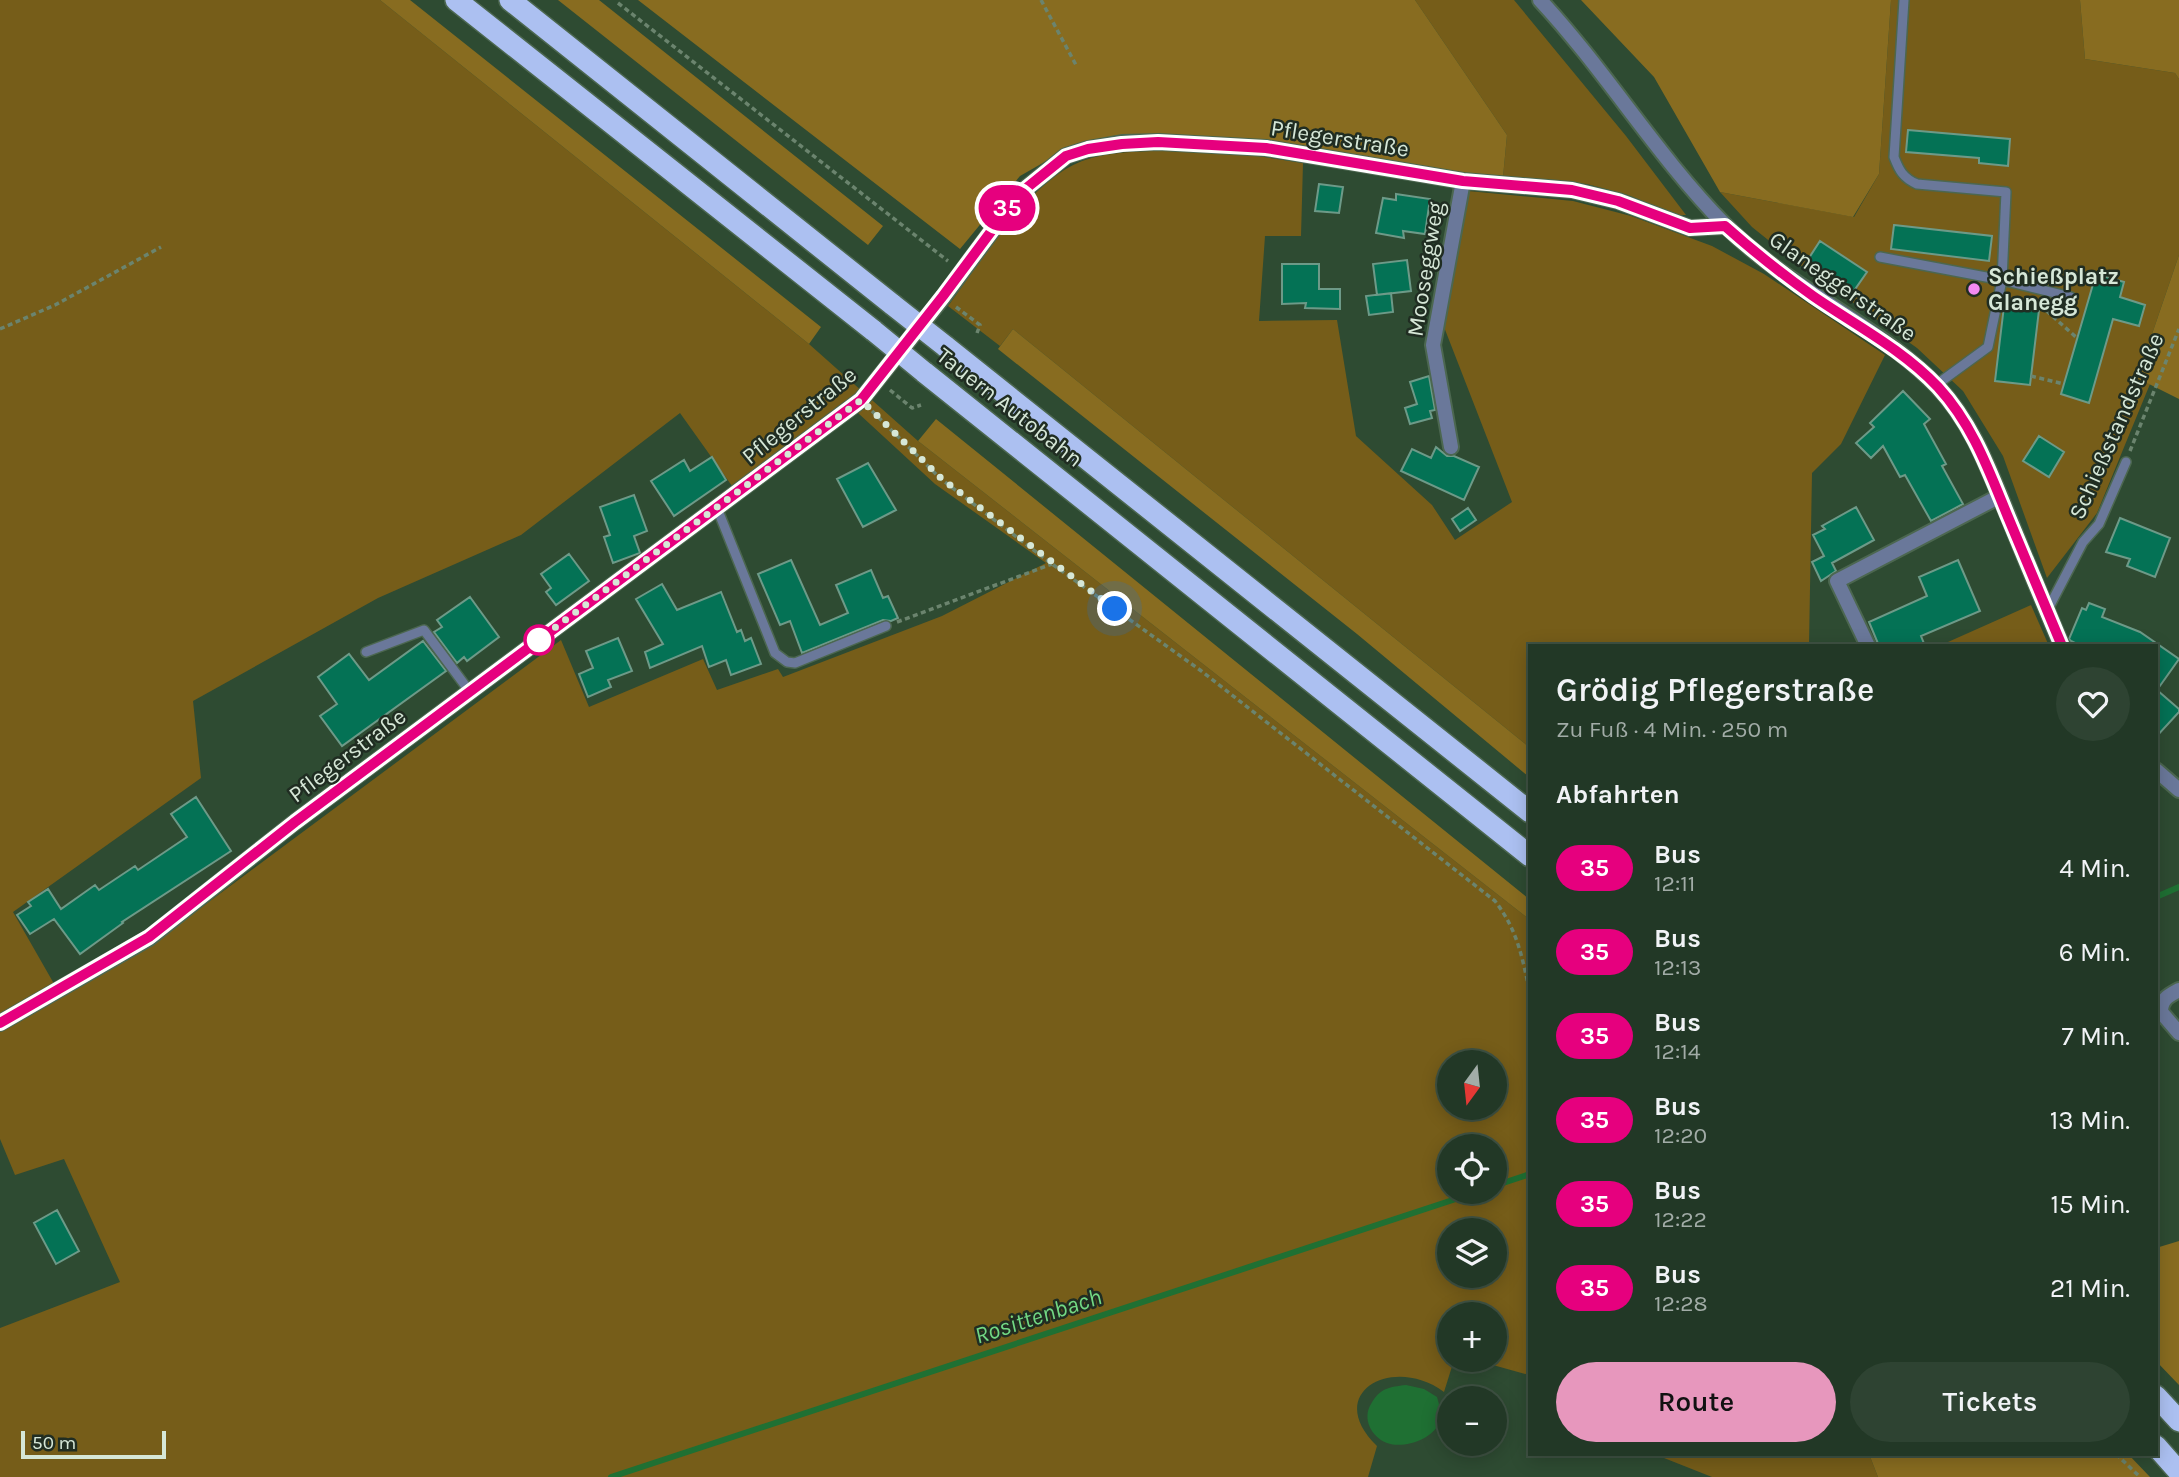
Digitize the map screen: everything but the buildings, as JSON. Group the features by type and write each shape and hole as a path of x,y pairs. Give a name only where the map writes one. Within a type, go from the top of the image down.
{"highway":[{"name":"Tauern Autobahn","path":"456,0 1528,854"},
{"name":"Tauern Autobahn","path":"510,0 1528,810"},
{"path":"2158,1398 2179,1421"},
{"path":"2158,1449 2179,1472"}],"street":[{"name":"Glaneggerstraße","path":"1540,0 1725,226 1811,295 1882,340 1936,385 1954,406 1972,433 2061,644"},
{"name":"Pflegerstraße","path":"0,1023 149,937 295,822 861,400 1019,194 1066,156 1088,149 1158,142 1266,148 1463,181 1572,190 1618,201 1690,228 1725,226"},
{"name":"Mooseggweg","path":"1451,447 1433,345 1463,181"},
{"path":"1867,644 1838,581 2000,496"},
{"path":"2158,771 2179,790"},
{"path":"2173,993 2161,1005 2161,1012 2179,1033"}],"lane":[{"path":"1904,0 1894,157 1900,171 1907,180 1917,184 2006,192 2001,280 1987,347 1936,385"},
{"path":"1880,257 2001,280 2071,297"},
{"name":"Schießstandstraße","path":"2047,611 2083,542 2099,524 2126,462"},
{"path":"717,508 775,653 787,662 795,663 886,626"},
{"path":"366,652 424,631 470,692"}],"path":[{"path":"1041,0 1076,65"},
{"path":"618,3 961,271"},
{"path":"0,329 55,305 161,247"},
{"path":"2037,289 2038,303 2077,338"},
{"path":"943,296 980,325 977,333"},
{"name":"Schießstandstraße","path":"2126,462 2179,329"},
{"path":"2031,376 2064,384"},
{"path":"877,381 912,408 921,405"},
{"path":"861,400 942,479 1052,564 1200,670 1495,901 1508,918 1519,943 1528,984"},
{"path":"886,626 1052,564"},
{"path":"2118,1456 2140,1477"}],"shaded area":[{"path":"0,0 380,0 809,344 918,441 1528,918 1528,1375 1507,1369 1507,1302 1437,1302 1437,1372 1450,1372 1446,1386 1437,1388 1424,1381 1404,1377 1386,1378 1371,1385 1361,1396 1357,1410 1362,1427 1377,1446 1368,1477 0,1477 0,1328 120,1282 64,1159 15,1175 0,1139","holes":["845,401 935,484 1046,563 942,616 783,677 778,669 717,690 703,659 589,707 561,640 155,942 61,996 13,912 201,778 193,701 378,598 521,535 680,413 732,486"]},
{"path":"380,0 410,0 821,327 809,344"},
{"path":"558,0 599,0 883,226 868,245"},
{"path":"638,0 1415,0 1507,135 1503,177 1460,173 1250,139 1136,135 1091,140 1062,152 1020,176 960,249"},
{"path":"1415,0 1514,0 1626,136 1686,215 1677,215 1628,195 1587,184 1503,177 1507,135"},
{"path":"1581,0 1891,0 1879,174 1853,217 1720,192 1654,77"},
{"name":"Schießplatz Glanegg","path":"1891,0 2080,0 2085,59 2175,73 2179,79 2179,255 2137,378 2150,384 2097,513 2047,578 2003,456 1963,391 1917,348 1792,259 1752,227 1720,192 1854,217 1879,174"},
{"path":"2080,0 2179,0 2179,79 2175,73 2085,59"},
{"path":"1168,150 1245,154 1303,163 1301,236 1265,236 1259,321 1337,320 1356,436 1432,505 1455,540 1512,502 1444,327 1468,191 1573,201 1631,216 1712,246 1764,274 1885,355 1841,444 1812,473 1809,644 1528,644 1528,746 1013,329 1000,346 948,306 1007,224 1043,186 1062,171 1082,161 1124,152"},
{"path":"2179,255 2179,399 2137,378"},
{"path":"1013,329 1528,746 1528,776 1357,634 998,349"},
{"path":"936,419 1528,898 1528,918 918,441"},
{"path":"2031,605 2048,644 1943,644"},
{"path":"2179,1241 2179,1385 2158,1363 2158,1247"},
{"path":"1406,1385 1424,1389 1437,1397 1437,1425 1430,1434 1416,1442 1401,1445 1387,1443 1376,1436 1368,1421 1368,1409 1382,1391"},
{"path":"1662,1456 1870,1456 1878,1477 1712,1477"},
{"path":"1870,1456 2130,1456 2150,1477 1878,1477"}],"waterway":[{"name":"Rosittenbach","path":"2158,896 2179,887"},
{"name":"Rosittenbach","path":"1507,1182 1528,1175"},
{"name":"Rosittenbach","path":"611,1477 1441,1204"}],"bus line":[{"name":"35","path":"0,1023 149,937 295,822 861,400 1019,194 1066,156 1088,149 1158,142 1266,148 1463,181 1572,190 1618,201 1690,228 1725,226 1811,295 1882,340 1914,365 1954,406 1972,433 1992,474 2061,644"}],"place":[{"name":"Schießplatz Glanegg","path":"1974,289"}],"route":[{"path":"539,640 537,641 861,400 942,479 1115,609"}]}
